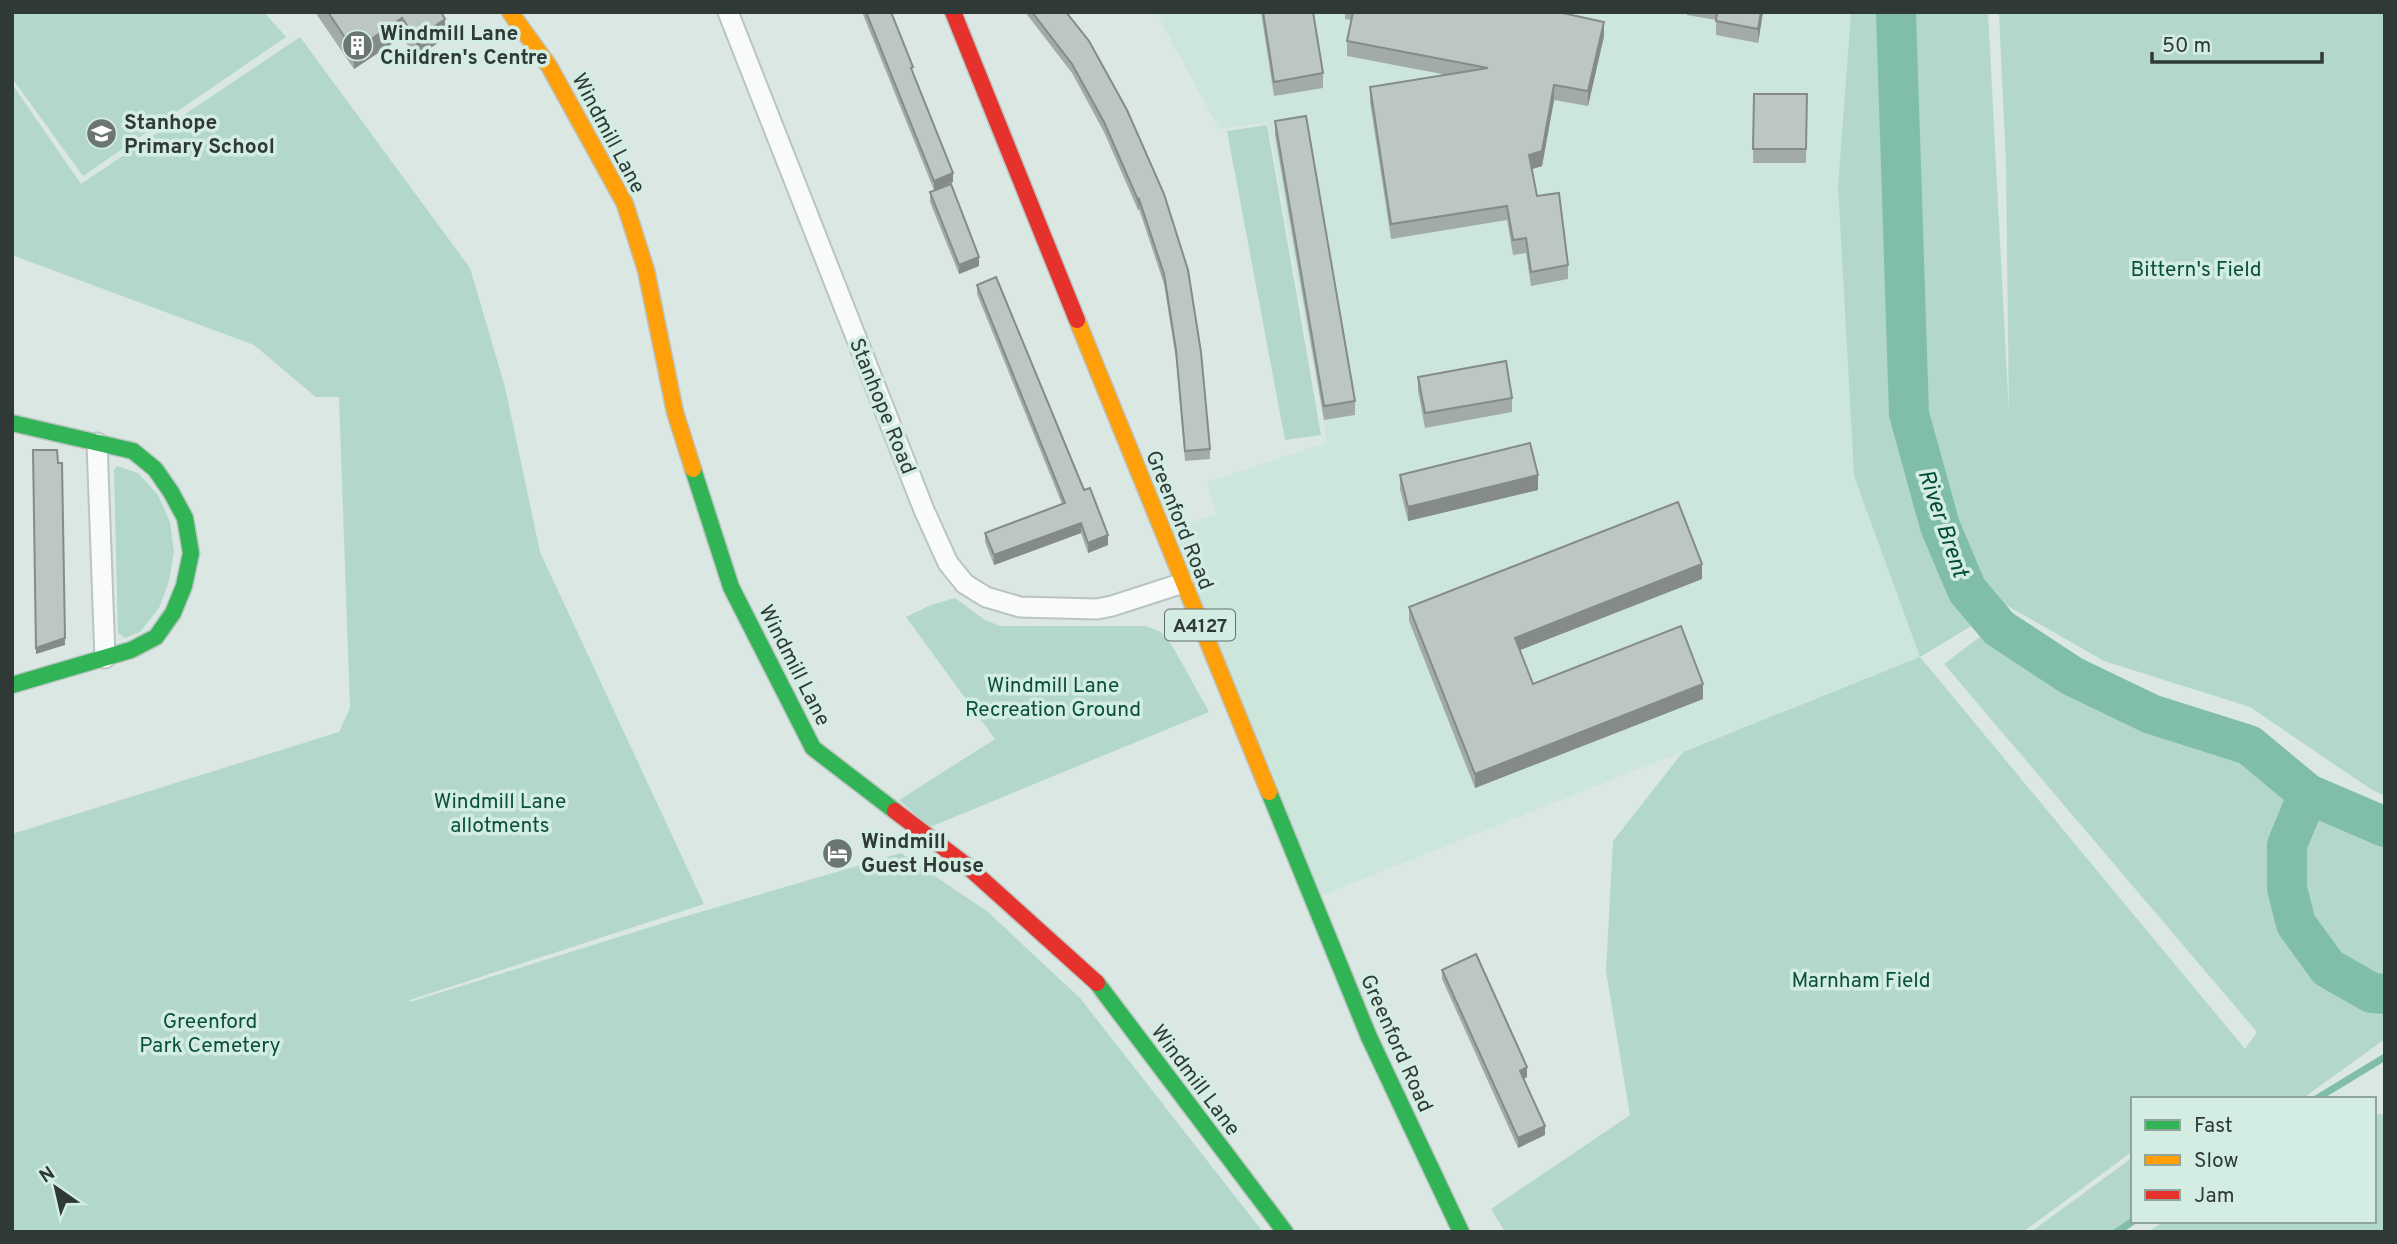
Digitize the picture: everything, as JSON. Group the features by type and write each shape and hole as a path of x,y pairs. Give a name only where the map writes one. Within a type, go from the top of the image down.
{"street":[{"name":"Windmill Lane","path":"510,12 549,66 625,204 646,270 676,412 731,587 814,748 967,865 1096,981 1285,1232"},
{"name":"Stanhope Road","path":"728,12 924,510 948,563 965,583 986,597 1020,607 1112,606 1183,583"},
{"name":"Greenford Road","path":"953,12 1369,1037 1461,1232"},
{"path":"12,423 133,451 155,469 185,518 191,553 173,612 156,637 131,650 12,685"},
{"path":"97,443 105,657"}],"shaded area":[{"path":"1156,12 1851,12 1838,187 1854,476 1920,657 1315,898 1163,532 1217,514 1207,482 1327,442 1268,122 1219,129"}],"green space":[{"name":"Stanhope Primary School","path":"12,12 264,12 286,37 83,176 12,78"},
{"name":"Bittern's Field","path":"1851,12 1988,12 2009,415 2006,164 1999,12 2385,12 2385,796 2369,788 2250,707 2104,661 2006,605 1920,657 1854,476 1838,187"},
{"path":"300,37 470,268 505,387 540,552 704,904 410,1002 901,853 988,912 1080,998 1263,1232 12,1232 12,834 339,732 350,708 339,397 316,397 254,345 12,255 12,84 81,184"},
{"path":"1267,125 1321,435 1285,440 1227,131"},
{"path":"117,466 138,473 158,495 170,522 174,552 169,581 159,608 140,632 125,638 118,633 114,470"},
{"name":"Windmill Lane Recreation Ground","path":"955,598 985,620 1000,626 1145,626 1161,632 1173,647 1209,712 930,827 899,800 995,739 906,617 931,605"},
{"name":"Marnham Field","path":"1986,632 2107,708 2243,754 2250,750 2308,794 2385,826 2385,1039 2305,1097 2131,1097 2131,1152 2023,1232 1505,1232 1491,1209 1630,1115 1606,971 1613,841 1683,752 1920,657 2245,1049 2257,1032 1944,664"},
{"path":"2376,1114 2385,1114 2385,1232 2148,1232 2162,1223 2376,1223"},
{"path":"2131,1158 2131,1221 2116,1232 2031,1232"}],"building":[{"path":"328,12 441,12 445,19 416,39 402,18 354,51"},
{"path":"866,12 891,12 953,173 934,181"},
{"path":"1032,12 1066,12 1089,41 1127,110 1164,194 1188,270 1201,352 1210,449 1185,451 1176,350 1164,274 1139,199 1104,122 1072,64"},
{"path":"1263,12 1313,12 1323,73 1274,82"},
{"path":"1353,12 1558,12 1604,22 1588,91 1554,85 1542,151 1529,155 1537,196 1559,193 1568,265 1531,272 1526,238 1513,240 1507,206 1391,224 1370,87 1488,68 1347,41"},
{"path":"1717,12 1761,12 1758,29 1716,21"},
{"path":"1754,94 1807,94 1806,149 1753,149"},
{"path":"1306,116 1355,401 1324,406 1275,121"},
{"path":"951,184 979,257 959,265 930,192"},
{"path":"996,277 1084,490 1090,488 1108,535 1088,543 1081,523 994,555 985,533 1065,503 977,285"},
{"path":"1506,361 1512,398 1425,413 1418,377"},
{"path":"1530,443 1538,475 1408,507 1400,475"},
{"path":"33,450 57,450 58,463 62,463 65,638 36,648"},
{"path":"1678,502 1702,564 1515,638 1533,684 1681,626 1703,684 1475,774 1409,607"},
{"path":"1476,954 1527,1067 1520,1071 1545,1126 1518,1138 1442,970"}],"waterway":[{"name":"River Brent","path":"1896,12 1909,414 1940,526 1967,590 1999,628 2072,676 2151,714 2249,745 2308,794 2385,827"},
{"path":"2308,794 2287,845 2287,888 2296,924 2328,968 2372,993 2385,994"},
{"path":"2319,1097 2385,1057"},
{"path":"2117,1232 2131,1222"}],"traffic: fast":[{"path":"12,423 133,451 155,469 171,492 185,518 191,553 184,586 173,613 156,637 131,650 12,685"},
{"path":"693,469 731,587 813,748 895,811"},
{"path":"1269,792 1369,1037 1461,1232"},
{"path":"1097,983 1285,1232"}],"traffic: slow":[{"path":"510,12 549,66 625,204 646,270 675,412 693,469"},
{"path":"1077,320 1269,792"}],"traffic: jam":[{"path":"953,12 1077,320"},
{"path":"895,811 966,865 1097,983"}],"place":[{"name":"Windmill Lane Children's Centre","path":"357,45"},
{"name":"Stanhope Primary School","path":"101,134"},
{"name":"Windmill Guest House","path":"838,853"}],"park label":[{"name":"Windmill Lane allotments","path":"500,813"},
{"name":"Greenford Park Cemetery","path":"210,1033"}]}
